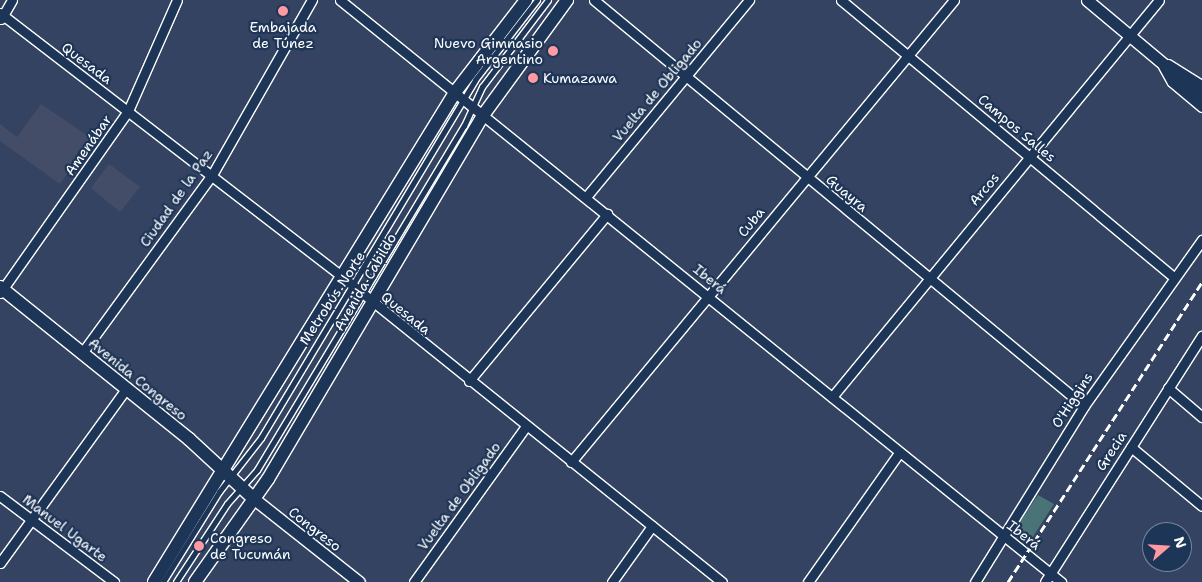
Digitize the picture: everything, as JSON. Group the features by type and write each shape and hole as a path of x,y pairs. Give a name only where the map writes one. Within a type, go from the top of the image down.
{"main road":[{"name":"Avenida Cabildo","path":"154,582 228,474 340,276 526,0"},
{"name":"Avenida Cabildo","path":"195,582 253,498 366,298 479,110 567,0"},
{"name":"Avenida Congreso","path":"1,290 126,389 228,474 253,498"}],"street":[{"path":"1,16 12,0"},
{"name":"Amenábar","path":"1,290 128,111 177,0"},
{"name":"Ciudad de la Paz","path":"82,353 212,175 312,0"},
{"name":"Iberá","path":"340,0 461,95 899,453 1061,582"},
{"name":"Guayra","path":"594,0 1084,406"},
{"name":"Vuelta de Obligado","path":"586,197 749,0"},
{"name":"Campos Salles","path":"841,0 1174,277"},
{"name":"Cuba","path":"571,462 954,0"},
{"path":"1087,0 1202,96"},
{"name":"Arcos","path":"832,397 928,278 1159,0"},
{"name":"Quesada","path":"1,16 212,175 722,582"},
{"path":"1161,61 1184,71 1202,86"},
{"path":"1161,61 1172,82 1202,107"},
{"path":"469,381 607,214"},
{"name":"O'Higgins","path":"975,582 1084,406 1202,240"},
{"name":"Grecia","path":"1045,582 1202,336"},
{"path":"1168,388 1202,417"},
{"path":"0,562 126,389"},
{"name":"Vuelta de Obligado","path":"414,582 526,426"},
{"path":"1131,447 1202,506"},
{"path":"808,582 899,453"},
{"name":"Manuel Ugarte","path":"0,496 114,582"},
{"name":"Congreso","path":"253,498 359,582"},
{"path":"612,582 652,526"}],"lane":[{"name":"Metrobús Norte","path":"163,582 228,474 261,438 353,287 461,95 537,0"},
{"path":"479,110 482,87 548,0"},
{"name":"Metrobús Norte","path":"176,582 242,488 366,298"}],"shaded area":[{"path":"41,104 91,138 60,184 0,141 0,124 17,137"},
{"path":"109,164 140,187 120,212 91,188"}],"green space":[{"path":"1038,495 1054,504 1029,543 1023,543 1016,536 1016,527"}],"railway":[{"path":"1008,582 1202,282"}],"place":[{"name":"Embajada de Túnez","path":"283,11"},
{"name":"Nuevo Gimnasio Argentino","path":"553,51"},
{"name":"Kumazawa","path":"533,78"},
{"name":"Congreso de Tucumán","path":"199,546"}]}
